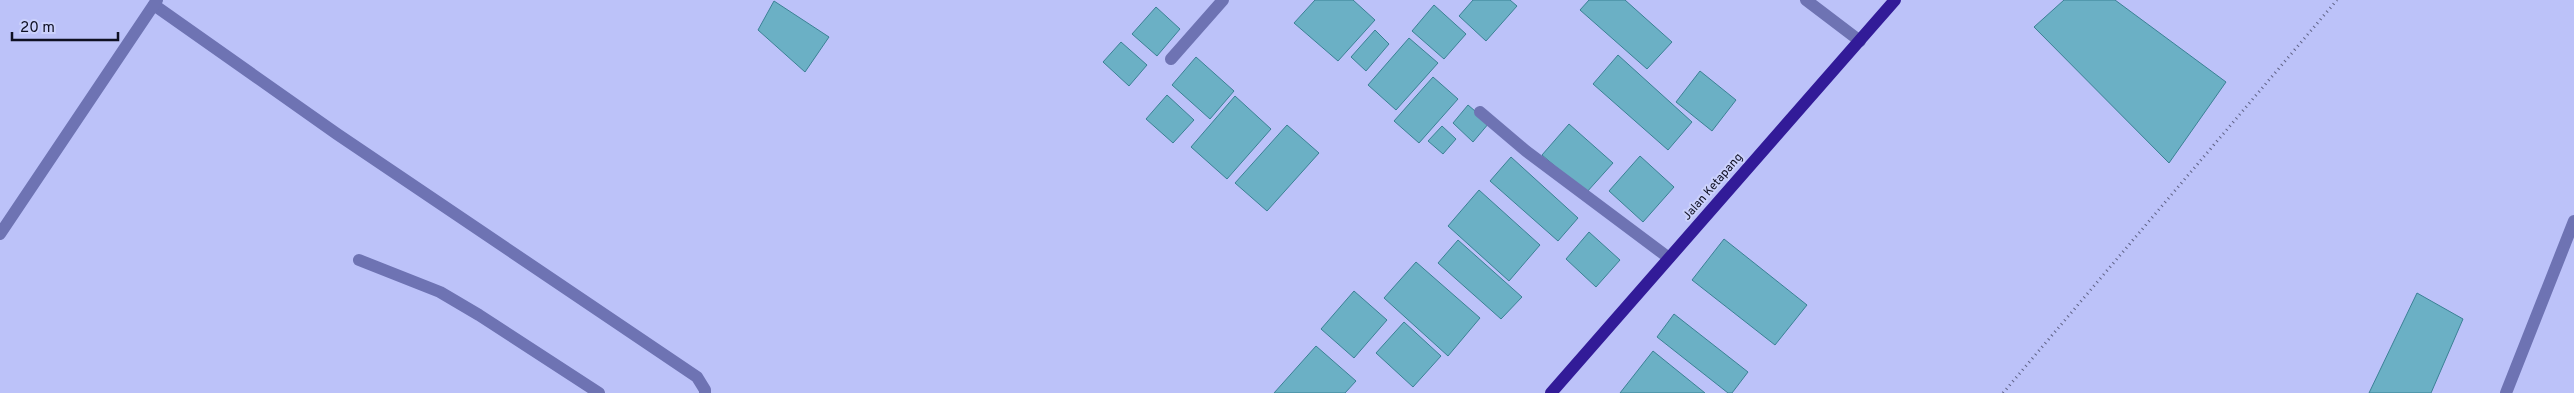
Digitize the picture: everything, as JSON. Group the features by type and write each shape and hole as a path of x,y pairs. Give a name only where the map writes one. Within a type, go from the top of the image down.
{"main road":[{"name":"Jalan Ketapang","path":"1551,393 1895,0"}],"street":[{"path":"1171,59 1223,0"},
{"path":"1806,0 1860,41"},
{"path":"0,234 156,2 345,139 697,377 705,393"},
{"path":"1480,112 1526,151 1669,258"},
{"path":"2506,393 2574,221"},
{"path":"359,260 440,292 599,393"}],"path":[{"path":"2003,393 2337,0"}],"building":[{"path":"1315,0 1353,0 1375,20 1338,61 1294,23"},
{"path":"1473,0 1510,0 1517,6 1486,41 1459,16"},
{"path":"1589,0 1625,0 1672,42 1647,69 1580,10"},
{"path":"2064,0 2115,0 2226,82 2169,163 2034,27"},
{"path":"774,1 829,37 805,72 758,30"},
{"path":"1434,5 1466,34 1444,59 1412,31"},
{"path":"1156,7 1180,29 1157,56 1132,34"},
{"path":"1375,30 1389,44 1366,71 1351,57"},
{"path":"1409,38 1438,63 1396,110 1368,85"},
{"path":"1121,42 1147,65 1129,86 1103,62"},
{"path":"1618,55 1692,122 1668,150 1593,84"},
{"path":"1196,57 1234,91 1210,119 1172,85"},
{"path":"1700,71 1736,100 1712,131 1676,102"},
{"path":"1433,77 1458,99 1419,143 1394,121"},
{"path":"1167,95 1194,120 1173,143 1146,119"},
{"path":"1235,96 1271,129 1227,179 1191,147"},
{"path":"1468,105 1489,123 1473,142 1453,123"},
{"path":"1569,124 1613,163 1586,193 1542,155"},
{"path":"1287,125 1319,153 1267,211 1235,183"},
{"path":"1442,126 1456,139 1443,154 1428,141"},
{"path":"1640,156 1674,187 1643,222 1609,191"},
{"path":"1511,157 1578,218 1558,241 1490,181"},
{"path":"1479,190 1540,245 1509,281 1448,226"},
{"path":"1589,232 1620,260 1596,287 1566,259"},
{"path":"1724,239 1807,305 1775,345 1692,280"},
{"path":"1458,240 1522,297 1501,319 1438,263"},
{"path":"1416,262 1480,318 1448,356 1384,298"},
{"path":"1354,291 1387,320 1354,358 1321,329"},
{"path":"2417,293 2463,319 2431,393 2369,393"},
{"path":"1674,314 1748,372 1732,393 1728,393 1657,337"},
{"path":"1404,322 1441,356 1413,387 1376,353"},
{"path":"1316,346 1356,381 1345,393 1274,393"},
{"path":"1653,351 1705,393 1620,393"}]}
